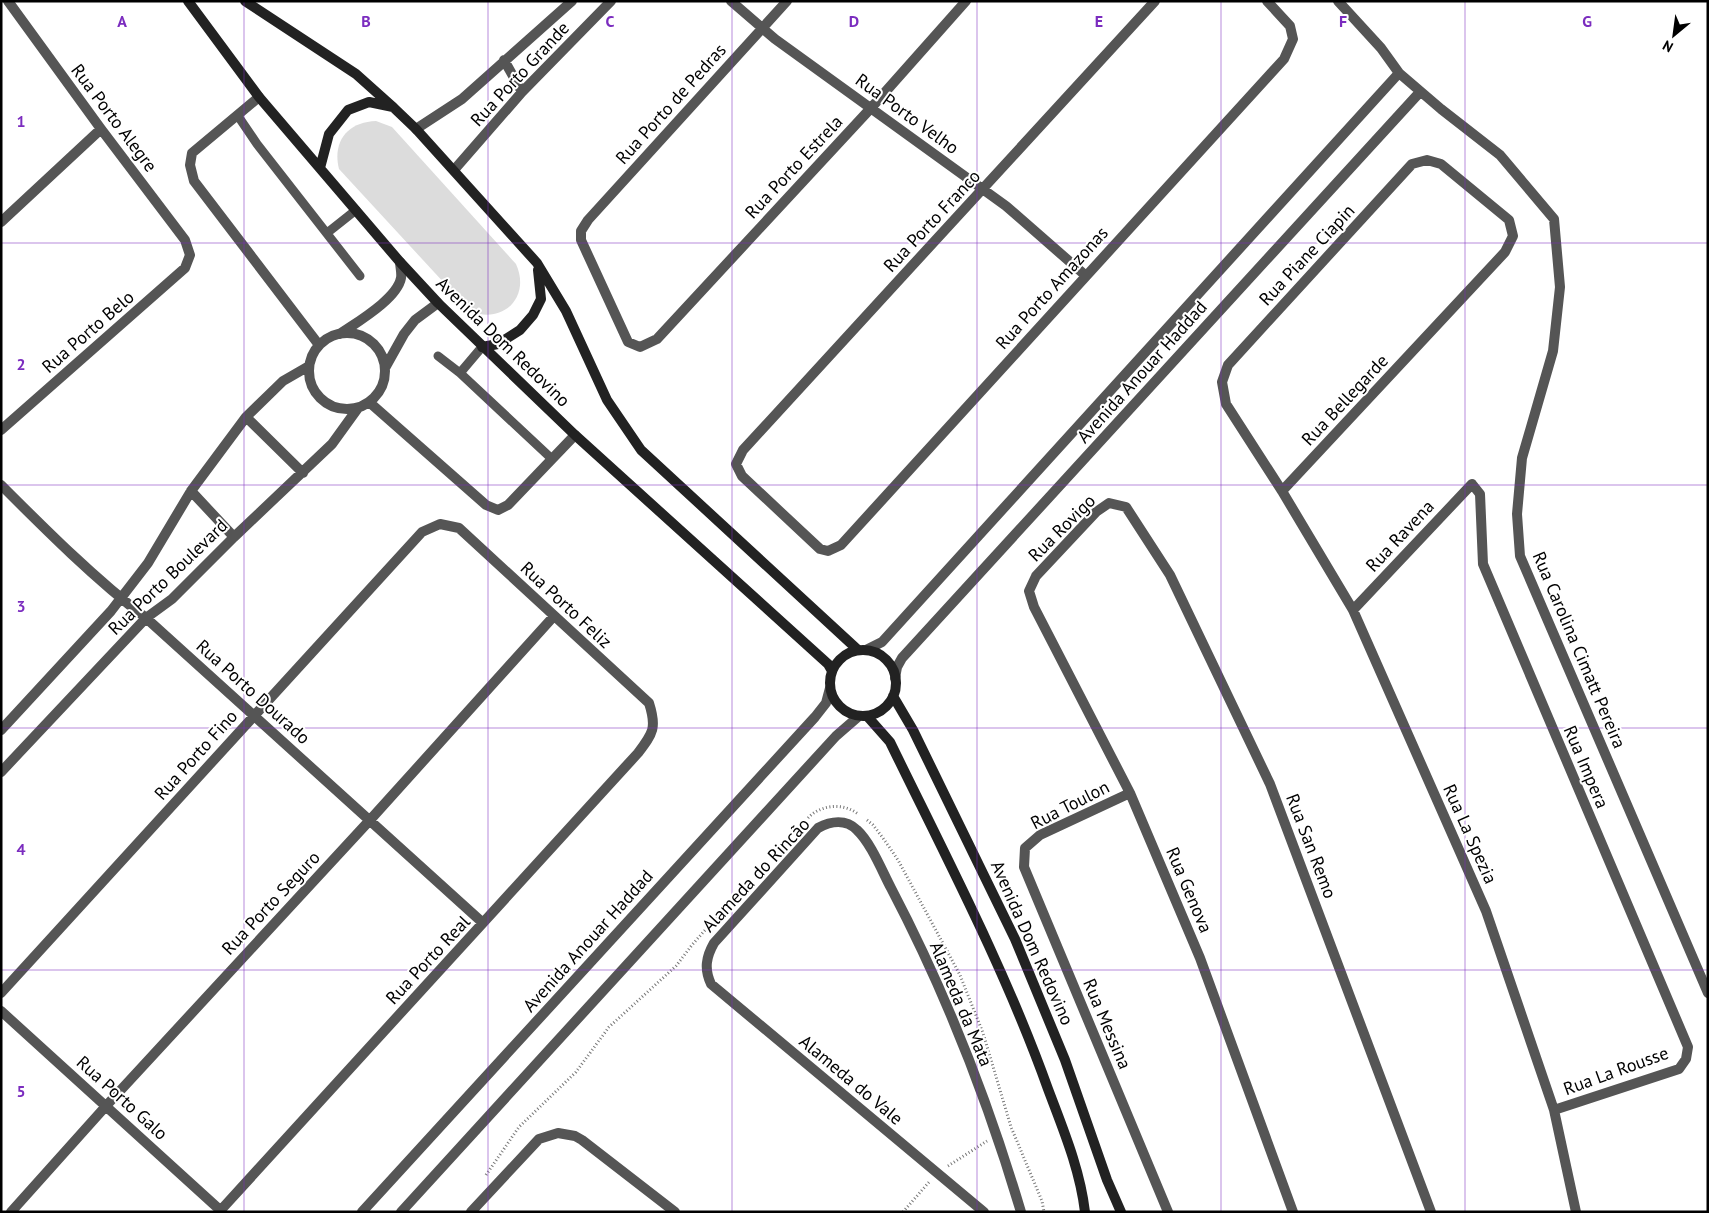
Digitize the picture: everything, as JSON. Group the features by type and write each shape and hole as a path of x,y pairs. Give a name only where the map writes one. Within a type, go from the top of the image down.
{"street":[{"path":"1,5 7,1"},
{"name":"Rua Porto Alegre","path":"7,1 185,240 190,255"},
{"name":"Avenida Dom Redovino","path":"188,1 259,97 400,262 438,303 482,348 575,435 828,664 832,671"},
{"path":"246,1 356,74 416,129 537,264 566,311 607,400 641,450 862,650 882,657 888,663 895,678 893,696 883,709 863,716 836,736 401,1212"},
{"name":"Rua Porto Grande","path":"416,129 462,99 572,1"},
{"name":"Rua Porto Grande","path":"454,170 522,92 611,1"},
{"name":"Rua Porto Velho","path":"731,1 775,39 1006,206 1085,275"},
{"name":"Rua Porto de Pedras","path":"640,347 628,342 586,253 581,240 581,231 588,220 787,1"},
{"name":"Rua Porto Estrela","path":"640,347 657,339 871,108 966,1"},
{"name":"Rua Porto Franco","path":"828,551 820,549 742,476 736,464 743,450 1155,1"},
{"name":"Rua Porto Amazonas","path":"828,551 841,545 1085,275 1284,59 1293,39 1290,26 1267,1"},
{"name":"Rua Carolina Cimatt Pereira","path":"1338,1 1381,48 1399,73 1420,92 1500,155 1554,219 1560,287 1553,351 1522,458 1517,514 1520,556 1708,993"},
{"path":"504,60 522,92"},
{"name":"Avenida Anouar Haddad","path":"862,650 882,642 1399,73"},
{"name":"Avenida Anouar Haddad","path":"895,678 902,658 1420,92"},
{"path":"259,97 192,153 190,165 194,182 320,345"},
{"path":"320,168 329,134 348,110 369,102 394,108"},
{"path":"1,222 101,129"},
{"name":"Rua Piane Ciapin","path":"1282,491 1226,404 1222,382 1228,365 1412,164 1426,160 1441,164 1509,220 1513,236"},
{"name":"Rua Bellegarde","path":"1282,491 1505,252 1513,236"},
{"name":"Rua Porto Belo","path":"1,430 185,268 190,255"},
{"path":"340,334 358,336 374,344 381,355 385,368 384,381 378,392 370,402 358,408 345,409 332,406 321,399 314,390 309,366 313,355 320,345 329,338 340,334 393,294 401,278 400,262"},
{"path":"482,348 498,344 520,330 533,315 541,299 537,264"},
{"path":"385,368 404,334 415,320 438,303"},
{"name":"Rua Porto Boulevard","path":"1,730 111,611 148,563 191,491 246,417 283,381 309,366"},
{"path":"370,402 486,505 498,510 508,505 575,435"},
{"name":"Rua Porto Boulevard","path":"1,772 146,618 172,599 234,536 332,444 358,408"},
{"path":"246,417 303,473"},
{"name":"Rua Ravena","path":"1353,610 1472,484"},
{"name":"Rua Impera","path":"1472,484 1480,494 1483,564 1688,1047 1686,1059"},
{"name":"Rua Porto Dourado","path":"1,485 38,522 121,598 146,618 483,923"},
{"path":"191,491 234,536"},
{"name":"Rua La Spezia","path":"1282,491 1353,610 1486,911 1554,1110 1576,1212"},
{"name":"Rua Rovigo","path":"1029,591 1036,576 1096,512 1109,503 1126,507"},
{"name":"Rua San Remo","path":"1126,507 1170,575 1270,784 1431,1212"},
{"name":"Rua Porto Feliz","path":"440,524 459,528 649,703 653,716 653,725"},
{"name":"Rua Porto Fino","path":"1,993 422,532 440,524"},
{"name":"Rua Genova","path":"1029,591 1034,607 1130,792 1200,958 1293,1212"},
{"name":"Rua Porto Seguro","path":"11,1212 554,616"},
{"path":"862,650 842,657 832,671 830,688 832,696 843,710 863,716 890,742 991,949 1021,1018 1082,1188 1085,1212"},
{"name":"Avenida Anouar Haddad","path":"362,1212 815,717 826,703 830,688"},
{"name":"Avenida Dom Redovino","path":"893,696 913,730 1015,939 1065,1060 1107,1180 1121,1212"},
{"name":"Rua Porto Real","path":"220,1211 638,753 651,736 653,725"},
{"name":"Rua Toulon","path":"1025,848 1040,835 1130,792"},
{"name":"Alameda do Rincão","path":"706,968 709,951 714,943 818,828 831,822 846,823"},
{"name":"Alameda da Mata","path":"846,823 858,831 869,847 903,912 953,1020 996,1135 1021,1212"},
{"name":"Rua Messina","path":"1025,848 1024,867 1168,1212"},
{"name":"Alameda do Vale","path":"706,968 711,984 984,1212"},
{"name":"Rua Porto Galo","path":"1,1011 220,1211"},
{"name":"Rua La Rousse","path":"1554,1110 1679,1069 1686,1059"},
{"path":"471,1212 539,1139 558,1133 566,1133 582,1140 675,1212"}],"lane":[{"path":"238,116 257,144 360,276"},
{"path":"327,233 356,210"},
{"path":"460,373 482,348"},
{"path":"438,356 460,373 552,459"}],"path":[{"path":"807,819 813,812 830,806 853,809 873,825 898,860 960,975 983,1032 1012,1129 1042,1201 1044,1212"},
{"path":"484,1179 519,1126 576,1072 609,1027 676,966 721,912 740,894"},
{"path":"903,1212 937,1174 953,1161 996,1135 1012,1129"}],"shaded area":[{"path":"376,121 392,127 516,264 520,276 520,287 517,297 503,311 493,314 482,314 470,311 339,169 338,150 344,135 357,125"}]}
